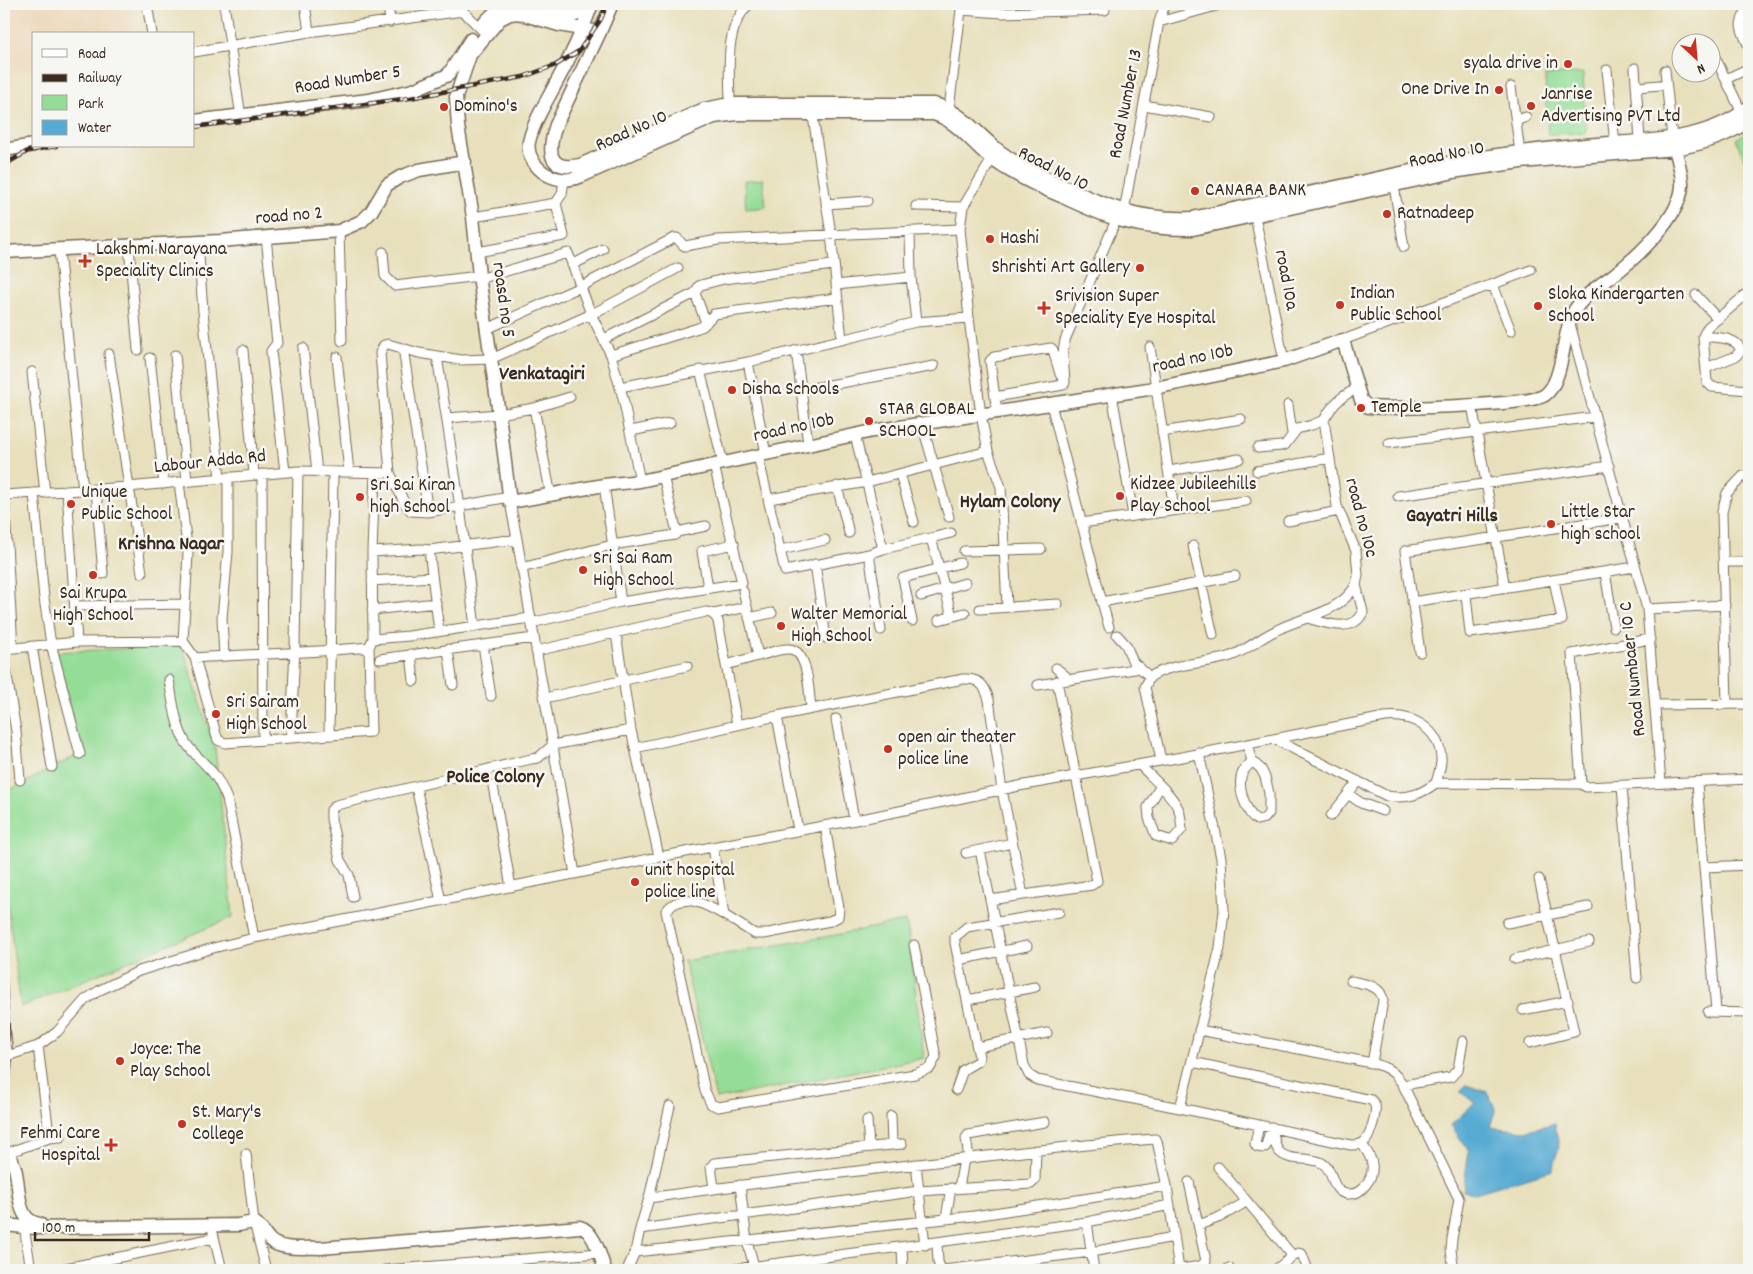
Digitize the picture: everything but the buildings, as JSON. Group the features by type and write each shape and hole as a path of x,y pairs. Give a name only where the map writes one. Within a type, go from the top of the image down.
{"main road":[{"name":"Road No 10","path":"612,4 556,125 551,140 550,151 553,159 560,165 568,167 580,164 704,109 730,104 922,113 939,116 954,125 992,159 1027,181 1100,214 1167,219 1254,211 1394,186 1494,165 1586,156 1673,143"},
{"path":"465,162 458,126 456,97 470,54 495,12 502,7 510,7 573,16 591,6"},
{"path":"564,180 548,175 540,170 529,153 528,143 537,119 583,30 591,6"},
{"path":"510,7 518,13 559,25 600,32"},
{"path":"462,75 448,74 460,55 483,31"},
{"name":"Road Number 5","path":"195,121 241,117 369,100 413,90 448,74"},
{"name":"Road No 10","path":"564,180 572,180 582,176 714,117 812,108 922,103 934,104 949,109 999,151 1032,172 1104,205 1120,215"},
{"name":"Road No 10","path":"1254,211 1457,161 1520,152 1640,141 1694,146 1722,136 1747,113"},
{"path":"1343,340 1362,400 1368,407 1472,405 1527,400 1545,395 1559,372 1569,323 1573,313 1580,304 1645,249 1671,214 1680,197 1682,183 1673,143"},
{"path":"4,150 32,145"},
{"name":"roasd no 5","path":"465,162 509,500"},
{"name":"road no 2","path":"4,252 266,238 339,231 362,221 371,212 387,185 400,177 419,170 465,162"},
{"name":"road no 10b","path":"509,500 551,496 604,485 640,481 855,435 1155,388 1284,361 1343,340"},
{"path":"4,1034 4,1074"},
{"path":"5,1152 17,1176 21,1208 26,1217 37,1224 244,1222 261,1228 274,1244 320,1248 580,1227 585,1228 591,1235 605,1270"},
{"path":"4,1225 46,1228 213,1232 244,1222"}],"street":[{"path":"146,4 152,32"},
{"path":"224,4 241,117"},
{"path":"305,4 309,32"},
{"path":"388,4 390,22"},
{"path":"730,104 731,37 740,16 749,4"},
{"name":"Road Number 13","path":"1066,381 1063,353 1065,340 1120,215 1144,105 1159,22 1165,4"},
{"path":"1159,22 1223,4"},
{"path":"1749,6 1741,19 1740,26 1749,47"},
{"path":"195,52 309,32 390,22 463,7 483,31"},
{"path":"949,109 961,10 1002,13 1105,10"},
{"path":"1720,67 1747,113"},
{"path":"1635,68 1640,141"},
{"path":"1607,70 1615,143"},
{"path":"1665,70 1673,143"},
{"path":"1726,79 1745,70"},
{"path":"1637,87 1660,85"},
{"path":"1511,86 1520,152"},
{"path":"1144,105 1212,118"},
{"path":"812,108 831,234 842,340"},
{"path":"1516,123 1518,120 1526,117"},
{"path":"992,159 963,207 960,229 981,415 988,451 1001,487 1006,607"},
{"path":"473,217 556,203 562,194 564,180"},
{"path":"1394,186 1404,247"},
{"path":"826,204 867,201"},
{"path":"477,252 564,236 556,203"},
{"path":"916,206 963,207"},
{"name":"road 10a","path":"1254,211 1284,361"},
{"path":"487,330 580,287 674,238 677,238 682,246 685,246 718,240 960,229"},
{"path":"339,231 342,341"},
{"path":"910,231 911,277 916,322"},
{"path":"266,238 277,343 271,350 285,472"},
{"path":"198,242 203,311 224,478 228,552 222,618 224,656"},
{"path":"129,246 138,350"},
{"path":"572,265 602,249"},
{"path":"59,250 83,490"},
{"path":"384,252 385,276 395,286 479,277 568,253 591,314 611,355 620,387 640,481"},
{"path":"604,340 695,293 699,286 724,279 833,265"},
{"path":"575,874 509,500 428,512 411,511 405,504 390,473 380,353 384,345 388,344 461,360 491,359 591,314 678,268"},
{"path":"1343,340 1531,270"},
{"path":"836,285 911,277"},
{"path":"1493,285 1511,331"},
{"path":"1749,292 1708,327 1703,336 1707,382 1712,387 1749,390"},
{"path":"695,293 706,323"},
{"path":"1696,295 1718,319"},
{"path":"611,355 698,328 706,323 710,316 717,313 837,298"},
{"path":"620,387 748,362 916,322 969,318"},
{"name":"Road Numbaer 10 C","path":"1569,323 1647,609 1661,783"},
{"path":"1703,336 1733,341 1739,345 1740,350 1736,356 1706,368"},
{"path":"1150,347 1174,510"},
{"path":"303,348 317,472"},
{"path":"403,348 428,512"},
{"path":"996,397 1063,385 1066,381 1060,374 1053,350 1051,348 994,357 990,361 997,412"},
{"path":"243,350 258,474 263,740"},
{"path":"796,350 808,444"},
{"path":"109,354 128,487 139,543 142,573"},
{"path":"175,355 188,554 183,641 195,658 218,740 226,743 371,732 372,552 376,472"},
{"path":"437,356 460,507 475,626"},
{"path":"337,357 349,472"},
{"path":"150,358 164,484"},
{"path":"748,362 769,499 785,570 869,554 951,533"},
{"path":"802,390 934,366"},
{"path":"195,658 330,651 439,631 530,621 620,602 742,583 700,370"},
{"path":"32,372 45,492"},
{"path":"1258,448 1281,446 1297,429 1324,420 1334,404 1358,388"},
{"path":"1112,394 1133,515"},
{"path":"447,418 499,414 534,408 570,397"},
{"path":"1051,404 1109,627"},
{"path":"1288,405 1292,433"},
{"path":"1472,405 1505,588"},
{"path":"534,408 551,496"},
{"path":"1389,443 1594,417"},
{"path":"1162,432 1241,419"},
{"name":"road no 10c","path":"1308,618 1329,624 1350,624 1358,621 1363,612 1356,585 1358,575 1356,551 1339,511 1324,420"},
{"path":"630,431 670,423"},
{"path":"922,424 949,517"},
{"path":"855,435 883,549"},
{"path":"769,499 867,482 988,451"},
{"path":"1257,471 1330,458"},
{"path":"1169,471 1239,459"},
{"path":"1398,496 1609,466"},
{"path":"291,737 298,471"},
{"name":"Labour Adda Rd","path":"4,495 128,487 298,471 390,473"},
{"path":"329,735 333,472"},
{"path":"900,474 914,522"},
{"path":"663,476 677,532"},
{"path":"1727,704 1722,512 1725,499 1731,487 1743,476"},
{"path":"604,485 620,602"},
{"path":"838,486 849,533"},
{"path":"96,489 103,574"},
{"path":"67,491 78,642"},
{"path":"34,493 44,598 51,644 80,754"},
{"path":"4,495 8,649 78,642 183,641"},
{"path":"1081,522 1246,501"},
{"path":"1288,521 1339,511"},
{"path":"1420,652 1405,551 1621,518"},
{"path":"522,568 612,546 674,535 677,532 706,526"},
{"path":"931,538 952,616"},
{"path":"372,552 430,550 517,539"},
{"path":"781,550 824,540"},
{"path":"708,588 702,551 734,544"},
{"path":"1193,546 1213,635"},
{"path":"964,551 1041,549"},
{"path":"430,550 439,631"},
{"path":"869,554 881,630"},
{"path":"1724,562 1749,562"},
{"path":"815,564 826,638"},
{"path":"912,621 903,578 960,564"},
{"path":"1412,602 1635,568"},
{"path":"1605,572 1614,627"},
{"path":"372,581 432,576"},
{"path":"1102,602 1235,576"},
{"path":"1466,594 1470,632 1562,620 1554,580"},
{"path":"921,596 965,583"},
{"path":"1162,760 1145,687 1150,677 1162,670 1235,655 1275,630 1337,605 1350,594 1356,585"},
{"path":"743,591 758,656"},
{"path":"372,610 436,603"},
{"path":"76,606 185,604"},
{"path":"980,609 1058,604"},
{"path":"1647,609 1725,605"},
{"path":"536,651 706,612 714,614 747,607"},
{"path":"749,618 772,613"},
{"path":"939,620 965,613"},
{"path":"714,614 718,621 737,725"},
{"path":"616,634 631,730 659,857"},
{"path":"1117,635 1126,645 1133,662 1150,677"},
{"path":"380,658 534,638"},
{"path":"1581,784 1572,654 1650,639"},
{"path":"483,644 491,696"},
{"path":"32,646 52,766"},
{"path":"448,649 453,684"},
{"path":"726,666 758,656 791,649 799,654 805,666 812,709"},
{"path":"411,654 414,681"},
{"path":"4,658 16,731 20,780"},
{"path":"545,698 687,666"},
{"path":"1056,668 1069,679"},
{"path":"1038,685 1140,668"},
{"path":"635,748 776,716 971,678 980,682 986,690 989,700 1002,790 1023,896"},
{"path":"169,680 176,714 186,742 213,772 223,787 227,799 254,938"},
{"path":"990,900 1092,886 1096,883 1057,681"},
{"path":"1656,705 1749,704"},
{"path":"5,1057 38,1046 57,1032 85,1000 100,990 139,971 213,948 254,938 659,857 1075,776 1397,715 1422,723 1431,732 1441,756 1441,766 1436,783"},
{"path":"776,716 798,830"},
{"path":"836,719 854,820"},
{"path":"353,897 349,875 340,860 331,819 332,810 336,805 538,758 553,746 631,730"},
{"path":"1274,739 1387,796 1406,798 1419,794 1436,783 1581,784 1586,787 1749,780"},
{"path":"1247,744 1252,761 1264,773 1269,793 1269,813 1264,818 1257,820 1253,818 1246,808 1241,784 1242,774 1252,761"},
{"path":"1180,1108 1220,948 1224,910 1221,858 1199,753"},
{"path":"1140,765 1172,800 1179,812 1181,830 1172,841 1156,836 1149,818 1148,805 1160,787"},
{"path":"1331,816 1358,781"},
{"path":"1697,783 1705,867 1712,1011 1749,1013"},
{"path":"494,786 511,887"},
{"path":"1622,786 1637,978"},
{"path":"416,787 441,901"},
{"path":"1348,794 1361,803 1383,811"},
{"path":"824,826 839,908 838,916 830,921 759,935 703,903 692,901 676,903 666,911 704,1091 711,1104 718,1107 915,1074 930,1068 936,1058 914,945"},
{"path":"966,853 1012,843"},
{"path":"713,847 724,915"},
{"path":"980,850 1018,1039 1029,1076 1037,1080 1356,1145 1362,1144 1367,1140 1376,1111 1374,1102 1371,1100 1192,1062"},
{"path":"1705,867 1749,865"},
{"path":"1530,1043 1574,1032 1539,879"},
{"path":"1507,923 1588,907"},
{"path":"956,1090 963,1070 978,1060 979,1057 954,940 967,927 1059,912"},
{"path":"1515,959 1588,942"},
{"path":"958,960 1027,946"},
{"path":"1352,981 1375,988 1383,996 1372,1063"},
{"path":"967,1000 1034,987"},
{"path":"1523,1010 1568,1001"},
{"path":"1199,1030 1372,1063 1395,1073 1404,1085 1459,1200 1451,1250 1454,1270"},
{"path":"976,1047 1046,1033"},
{"path":"1404,1085 1451,1077 1458,1069 1463,1041"},
{"path":"38,1046 48,1126"},
{"path":"627,1270 635,1252 670,1106"},
{"path":"890,1116 892,1144"},
{"path":"866,1120 869,1146"},
{"path":"946,1218 967,1158 966,1138 968,1135 1045,1122"},
{"path":"1259,1125 1255,1144 1260,1148 1266,1146 1271,1127"},
{"path":"1271,1127 1276,1146 1281,1153 1291,1157 1316,1160 1325,1164 1336,1187 1348,1194 1363,1188 1372,1173 1370,1158 1362,1144"},
{"path":"5,1152 49,1138 61,1137"},
{"path":"649,1198 714,1188 967,1158 1155,1139 1158,1141 1167,1186 1178,1270 1205,1264 1199,1225 1189,1182"},
{"path":"714,1188 711,1167 714,1163 902,1144"},
{"path":"640,1228 919,1191 1033,1183 1036,1180 1036,1150"},
{"path":"246,1154 244,1222 266,1270"},
{"path":"916,1164 926,1245"},
{"path":"1218,1167 1293,1256"},
{"path":"740,1185 747,1242 754,1269"},
{"path":"635,1252 747,1242 922,1220 974,1216 1167,1186"},
{"path":"1199,1225 1220,1217 1246,1202"},
{"path":"726,1270 754,1269 1087,1222 1170,1205"},
{"path":"1087,1222 1094,1270"},
{"path":"24,1226 31,1270"},
{"path":"56,1270 213,1232 222,1270"},
{"path":"937,1243 938,1262 940,1268 944,1270 1091,1252 1174,1237"},
{"path":"902,1248 903,1270"},
{"path":"1276,1270 1298,1253 1302,1254 1308,1270"},
{"path":"385,1270 599,1254"}],"shaded area":[{"path":"4,4 129,4 133,32 32,32 32,71 4,75"},
{"name":"Lakshmi Narayana Speciality Clinics","path":"98,253 99,266 73,269 71,255"}],"green space":[{"path":"1583,73 1586,133 1548,134 1545,75"},
{"path":"1749,131 1749,165 1745,162 1736,139"},
{"path":"763,179 766,207 746,209 744,181"},
{"path":"182,646 215,747 233,917 21,1007 4,880 4,793 80,754 56,652"},
{"path":"905,921 908,931 924,1058 716,1099 684,961"}],"water":[{"path":"1466,1085 1487,1092 1496,1108 1490,1127 1525,1131 1555,1123 1559,1147 1553,1170 1475,1193 1463,1191 1469,1151 1451,1125 1475,1102 1460,1092"}],"railway":[{"path":"195,127 410,98 523,77 556,65 579,51 601,19 607,4"},
{"path":"4,165 28,151 45,148"},
{"path":"4,966 8,1032 4,1066"}],"place":[{"name":"syala drive in","path":"1568,64"},
{"name":"One Drive In","path":"1499,90"},
{"name":"Janrise Advertising PVT Ltd","path":"1531,106"},
{"name":"Domino's","path":"444,107"},
{"name":"CANARA BANK","path":"1195,191"},
{"name":"Ratnadeep","path":"1387,214"},
{"name":"Hashi","path":"990,239"},
{"name":"Lakshmi Narayana Speciality Clinics","path":"85,261"},
{"name":"Shrishti Art Gallery","path":"1140,268"},
{"name":"Indian Public School","path":"1340,305"},
{"name":"Sloka Kindergarten School","path":"1538,306"},
{"name":"Srivision Super Speciality Eye Hospital","path":"1044,308"},
{"name":"Disha Schools","path":"732,390"},
{"name":"Temple","path":"1361,408"},
{"name":"STAR GLOBAL SCHOOL","path":"869,421"},
{"name":"Kidzee Jubileehills Play School","path":"1120,496"},
{"name":"Sri Sai Kiran high School","path":"360,497"},
{"name":"Unique Public School","path":"71,504"},
{"name":"Little Star high school","path":"1551,524"},
{"name":"Sri Sai Ram High School","path":"583,570"},
{"name":"Sai Krupa High School","path":"93,575"},
{"name":"Walter Memorial High School","path":"781,626"},
{"name":"Sri Sairam High School","path":"216,714"},
{"name":"open air theater police line","path":"888,749"},
{"name":"unit hospital police line","path":"635,882"},
{"name":"Joyce: The Play School","path":"120,1061"},
{"name":"St. Mary's College","path":"182,1124"},
{"name":"Fehmi Care Hospital","path":"111,1145"}],"district":[{"name":"Venkatagiri","path":"542,375"},
{"name":"Hylam Colony","path":"1010,503"},
{"name":"Gayatri Hills","path":"1452,517"},
{"name":"Krishna Nagar","path":"171,545"},
{"name":"Police Colony","path":"495,778"}]}
